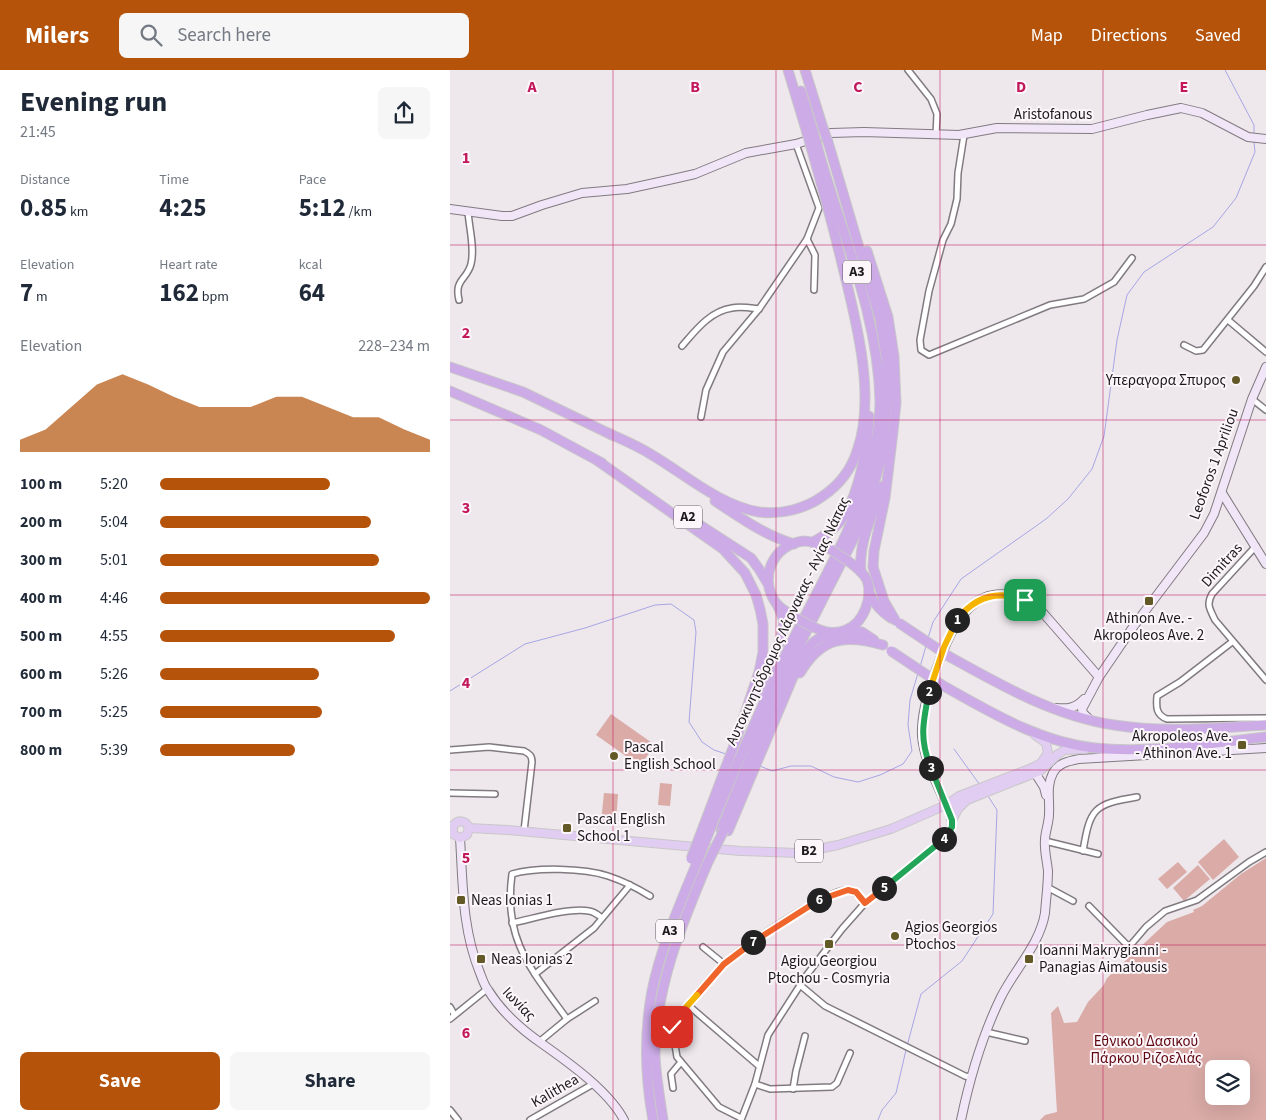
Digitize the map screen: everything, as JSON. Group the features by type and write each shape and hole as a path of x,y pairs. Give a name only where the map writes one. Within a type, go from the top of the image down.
{"highway":[{"path":"788,70 810,132"},
{"path":"608,433 650,454 722,499 742,508 772,513 800,508 816,501 842,479 857,451 862,432 864,403 863,360 833,224 794,70"},
{"name":"Αυτοκινητόδρομος Λάρνακας - Αγίας Νάπας","path":"724,831 761,730 793,659 858,530 881,459 887,402 886,357 880,318 828,142 827,131 805,70"},
{"name":"Αυτοκινητόδρομος Λάρνακας - Αγίας Νάπας","path":"653,1120 646,1072 647,1028 652,990 667,940 707,826 784,657 850,527 866,486 878,426 880,402 870,320 855,264 821,159 814,146"},
{"path":"813,542 831,532 839,523 846,513 852,498 863,461 868,434 869,401 869,361 862,320 821,159"},
{"path":"848,208 863,240 878,281 888,317 894,356 896,403 885,498 874,551 873,567 884,601 897,621"},
{"name":"A2","path":"450,367 523,392 608,433 754,527 768,535 794,544"},
{"name":"A2","path":"450,391 541,430 627,477 737,548 750,558 768,584"},
{"path":"598,461 723,549 745,573 756,595 763,624 763,652 759,672 707,826"},
{"path":"861,572 860,560 863,542 889,463"},
{"path":"736,740 781,639 784,628 783,619 768,584 772,561 786,547 803,542 813,542 830,549 848,561 866,579 869,592 879,609 950,657 1009,690 1049,707 1090,720 1150,729 1266,725"},
{"path":"777,604 794,617 813,627 827,633 835,632 847,630 853,626 863,613 869,592"},
{"name":"B2","path":"847,630 862,632 942,685 1014,724 1067,743 1094,748 1144,750 1266,737"},
{"path":"663,1120 656,1071 660,1054 661,1026 669,984 678,953 724,831 750,777 801,658 807,648 822,636 835,632"},
{"path":"780,706 806,662 818,650 830,643 855,639 883,645"}],"main road":[{"name":"Aristofanous","path":"450,209 512,216 582,193 627,189 673,180 695,174 746,153 796,144 827,131 964,135 997,128 1092,129 1181,108 1202,113 1244,136 1265,139"},
{"name":"Leoforos 1 Apriliou","path":"1090,720 1082,710 1099,677 1133,627 1204,533 1222,493 1252,399 1266,367"},
{"path":"1222,493 1266,564"},
{"path":"946,805 928,761 922,738 922,725 931,684 944,647 952,628 967,608 985,598 996,595 1011,595 1025,600 1036,606 1044,614 1099,677"},
{"name":"Leoforos 1 Apriliou","path":"1049,707 1073,707 1080,704 1093,687"},
{"name":"B2","path":"1030,731 1044,740 1048,750 1045,760 1034,770"},
{"name":"B2","path":"460,838 453,834 452,826 462,821 469,828 524,831 740,851 799,853 867,837 913,820 946,805 959,796 983,790 1034,770 1044,768 1061,752 1069,749 1094,748"},
{"path":"1048,800 1053,771 1065,761 1266,748"},
{"path":"962,1120 970,1077 986,1032 1002,995 1041,930 1047,887 1048,870 1045,842 1049,814 1048,800 1044,787 1034,770"},
{"name":"B2","path":"946,805 967,800 983,790"},
{"path":"952,820 958,809 967,800"},
{"path":"460,838 468,835 469,828"},
{"name":"Ιωνίας","path":"460,838 466,924 473,957 487,989 508,1014 539,1042 556,1053 608,1097 624,1120"}],"street":[{"path":"908,70 931,99 937,114 936,135"},
{"path":"964,135 958,173 957,199 951,224 943,240 929,291 920,340 921,350 929,355 1050,305 1084,299 1114,282 1132,258"},
{"path":"702,417 706,390 723,352 760,308 806,239 819,208 796,144"},
{"path":"459,300 457,292 460,280 471,264 472,250 468,212"},
{"path":"806,239 815,255 814,290"},
{"path":"1184,345 1196,351 1203,350 1254,286 1266,267"},
{"path":"682,346 700,326 719,312 732,308 760,308"},
{"path":"1228,320 1266,352"},
{"path":"1252,399 1266,410"},
{"name":"Dimitras","path":"1232,642 1216,620 1208,601 1213,592 1256,546"},
{"path":"1266,680 1232,642 1180,682 1157,696 1157,709 1167,719 1266,718"},
{"path":"1261,673 1266,668"},
{"path":"450,750 489,748 529,753 532,757 532,762 524,831"},
{"path":"450,793 495,794"},
{"path":"1083,851 1087,826 1096,810 1114,801 1137,797"},
{"path":"865,903 856,892 848,890 819,900 741,950 724,964 688,1005 672,1027 677,1057 719,1107 741,1119 755,1084 768,1035 800,985 842,928 865,903 946,837 952,827 952,820 946,805"},
{"path":"1045,842 1098,854"},
{"path":"1089,906 1129,947 1146,927 1165,911 1196,900 1266,852"},
{"path":"567,1019 535,974 516,941 509,894 512,874 533,869 590,872 606,875 650,896"},
{"path":"535,974 594,928 630,885"},
{"path":"1047,887 1073,901"},
{"path":"512,923 570,911 588,910 602,918"},
{"path":"703,947 724,964"},
{"path":"800,985 825,1006 905,1047 970,1077"},
{"path":"450,1019 487,989"},
{"path":"539,1042 567,1019 595,1001"},
{"path":"688,1005 759,1066"},
{"path":"450,1007 454,1014"},
{"path":"986,1032 1025,1041"},
{"path":"793,1088 805,1036"},
{"path":"755,1084 770,1089 832,1086 837,1083 850,1054"},
{"path":"673,1088 671,1074 681,1062"},
{"name":"Kalithea","path":"530,1120 538,1118 592,1084"},
{"path":"450,1110 458,1120"}],"green space":[{"path":"611,714 655,745 640,766 596,735"},
{"path":"660,783 672,784 670,806 658,805"},
{"path":"604,793 618,794 616,823 601,822"},
{"path":"1224,839 1239,857 1213,880 1198,862"},
{"name":"Εθνικού Δασικού Πάρκου Ριζοελιάς","path":"1266,858 1266,1120 1040,1120 1045,1115 1057,1112 1051,1013 1058,1006 1064,1023 1077,1022 1088,1002 1103,986 1107,978 1167,922 1194,912 1193,910 1202,906 1241,874"},
{"path":"1178,862 1187,872 1167,889 1158,879"},
{"path":"1198,865 1210,879 1184,901 1173,888"}],"waterway":[{"path":"1225,70 1254,125 1254,135"},
{"path":"928,638 933,622 961,579 1046,519 1068,499 1092,469 1104,436 1117,340 1127,295 1144,272 1213,227 1236,198 1255,152 1254,142"},
{"path":"450,691 525,644 585,628 655,605 671,604 694,620 696,632 689,722 702,742 714,750 726,754"},
{"path":"920,667 926,646"},
{"path":"760,766 772,771 791,766 811,766 834,777 858,782 880,775 903,764 912,751 908,725 910,700 918,673"},
{"path":"954,749 980,785"},
{"path":"907,1046 921,994 962,961 993,914 997,810 988,796"},
{"path":"878,1120 882,1110 896,1093 906,1050"}],"place":[{"name":"Υπεραγορα Σπυρος","path":"1236,380"},
{"name":"Athinon Ave. - Akropoleos Ave. 2","path":"1149,601"},
{"name":"Akropoleos Ave. - Athinon Ave. 1","path":"1242,745"},
{"name":"Pascal English School","path":"614,756"},
{"name":"Pascal English School 1","path":"567,828"},
{"name":"Neas Ionias 1","path":"461,900"},
{"name":"Agios Georgios Ptochos","path":"895,936"},
{"name":"Agiou Georgiou Ptochou - Cosmyria","path":"829,944"},
{"name":"Neas Ionias 2","path":"481,959"},
{"name":"Ioanni Makrygianni - Panagias Aimatousis","path":"1029,959"}],"route":[{"path":"672,1027 680,1014 724,964 741,950 819,900 845,890 856,892 865,903 946,837 952,827 952,820 928,761 922,738 922,725 931,684 952,628 967,608 976,602 996,595 1011,595 1025,600"}]}
